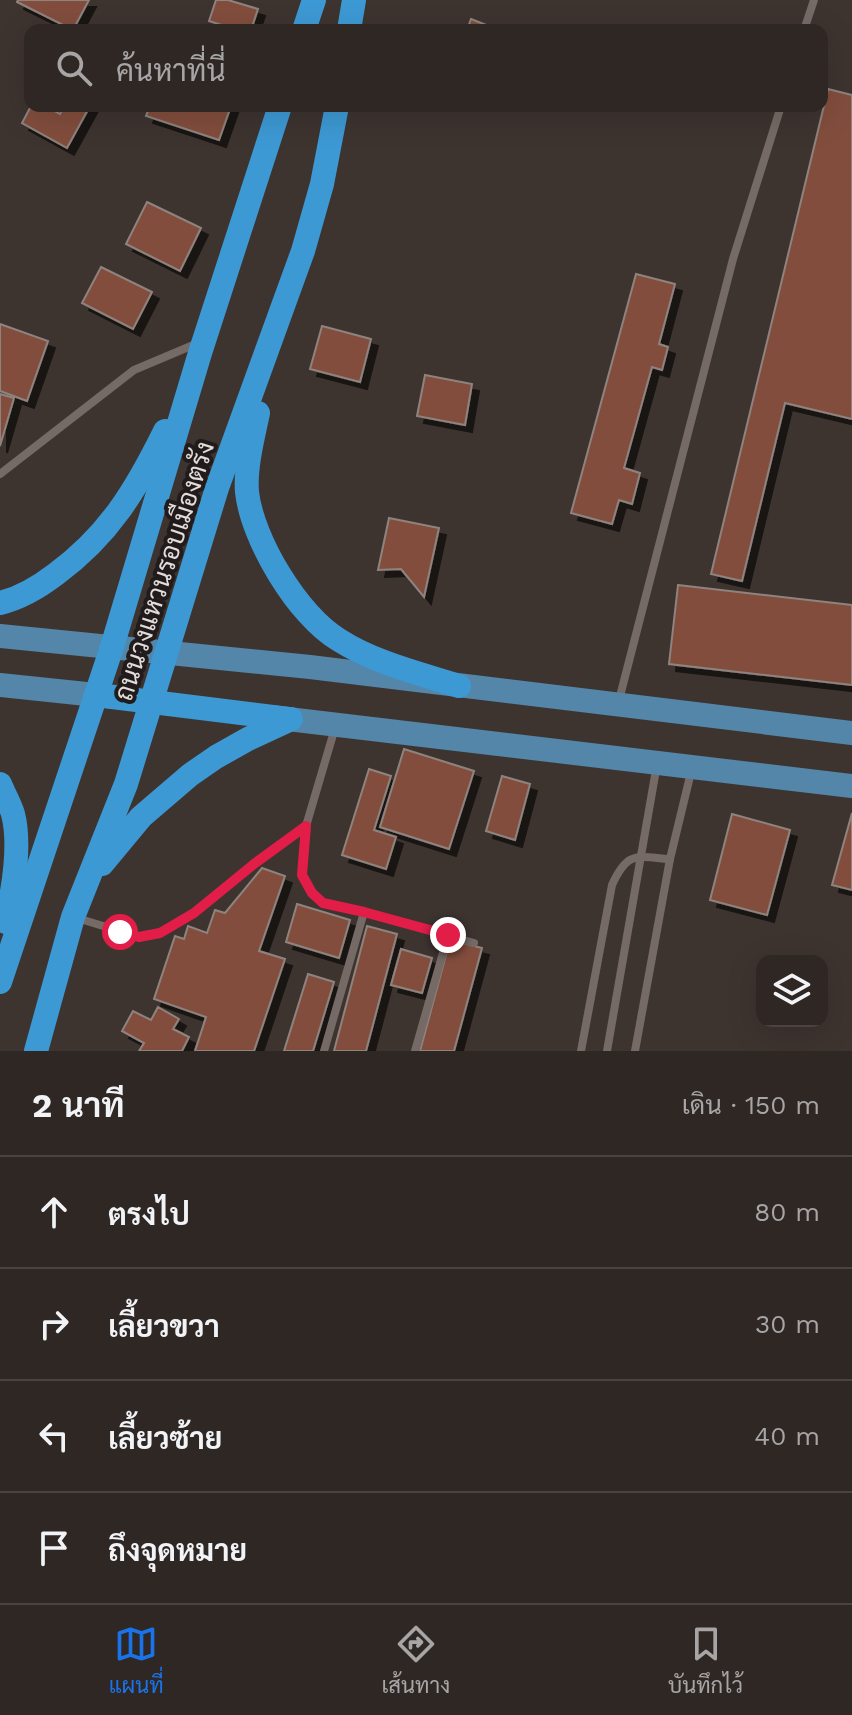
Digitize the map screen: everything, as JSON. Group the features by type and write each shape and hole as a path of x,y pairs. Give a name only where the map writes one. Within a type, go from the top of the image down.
{"highway":[{"path":"306,24 314,0"},
{"path":"350,24 354,0"},
{"name":"ถนนวงแหวนรอบเมืองตรัง","path":"0,982 112,647 278,112"},
{"name":"ถนนวงแหวนรอบเมืองตรัง","path":"36,1051 77,907 126,784 217,488 303,251 322,184 336,112"},
{"path":"276,324 250,453 247,492 256,526 277,572 302,609 337,639 377,660 459,686"},
{"path":"0,603 38,587 74,561 106,529 138,484 203,347"},
{"path":"96,695 151,701"},
{"path":"77,907 108,855 168,792 216,757 291,719"},
{"path":"0,784 13,815 16,857 12,898 0,952"}],"main road":[{"path":"0,636 310,667 852,733"},
{"path":"0,685 96,695"},
{"path":"151,701 852,786"}],"lane":[{"path":"806,24 814,0"},
{"path":"618,705 733,259 779,112"},
{"path":"0,474 134,370 203,347"},
{"path":"337,724 306,826 302,875 312,893 323,903 474,943"},
{"path":"607,1051 657,763"},
{"path":"635,1051 670,859 692,767"},
{"path":"77,907 102,927 139,937 160,933 194,913 306,826"},
{"path":"581,1051 612,885 626,862 633,857 670,859"},
{"path":"324,1051 364,912"},
{"path":"415,1051 448,935"}],"building":[{"path":"89,0 76,24 61,24 17,2"},
{"path":"216,0 228,0 258,9 253,24 209,21"},
{"path":"828,89 852,95 852,419 785,403 742,581 711,574 822,112 828,112"},
{"path":"28,112 87,112 67,148 22,123"},
{"path":"148,112 229,112 219,140 146,116"},
{"path":"147,202 201,228 180,271 126,244"},
{"path":"101,267 152,292 133,329 82,303"},
{"path":"636,274 675,284 659,344 668,347 662,370 652,367 624,468 640,473 632,504 619,500 612,524 571,513"},
{"path":"0,324 48,341 27,401 0,391"},
{"path":"322,326 371,339 360,382 310,369"},
{"path":"425,375 472,384 465,425 417,416"},
{"path":"0,394 14,398 0,446"},
{"path":"389,518 439,528 424,597 401,569 378,570"},
{"path":"678,585 852,605 852,685 669,664"},
{"path":"404,749 474,771 449,849 380,827"},
{"path":"369,769 391,776 374,830 396,837 386,869 342,855"},
{"path":"502,776 530,784 515,840 486,831"},
{"path":"852,813 852,890 832,885"},
{"path":"732,814 790,830 767,915 710,900"},
{"path":"262,868 285,876 259,951 285,959 254,1051 195,1051 206,1017 154,999 175,936 184,939 188,926 207,933 215,910 225,913"},
{"path":"297,904 350,920 339,958 286,942"},
{"path":"367,926 397,934 366,1051 334,1051"},
{"path":"450,940 482,948 454,1051 420,1051"},
{"path":"401,949 432,958 422,993 391,985"},
{"path":"308,974 334,982 313,1051 284,1051"},
{"path":"158,1007 179,1019 173,1029 189,1037 182,1051 139,1051 144,1043 122,1031 133,1011 151,1020"}],"route":[{"path":"120,932 139,937 160,933 194,913 306,826 302,875 312,893 323,903 448,935"}]}
